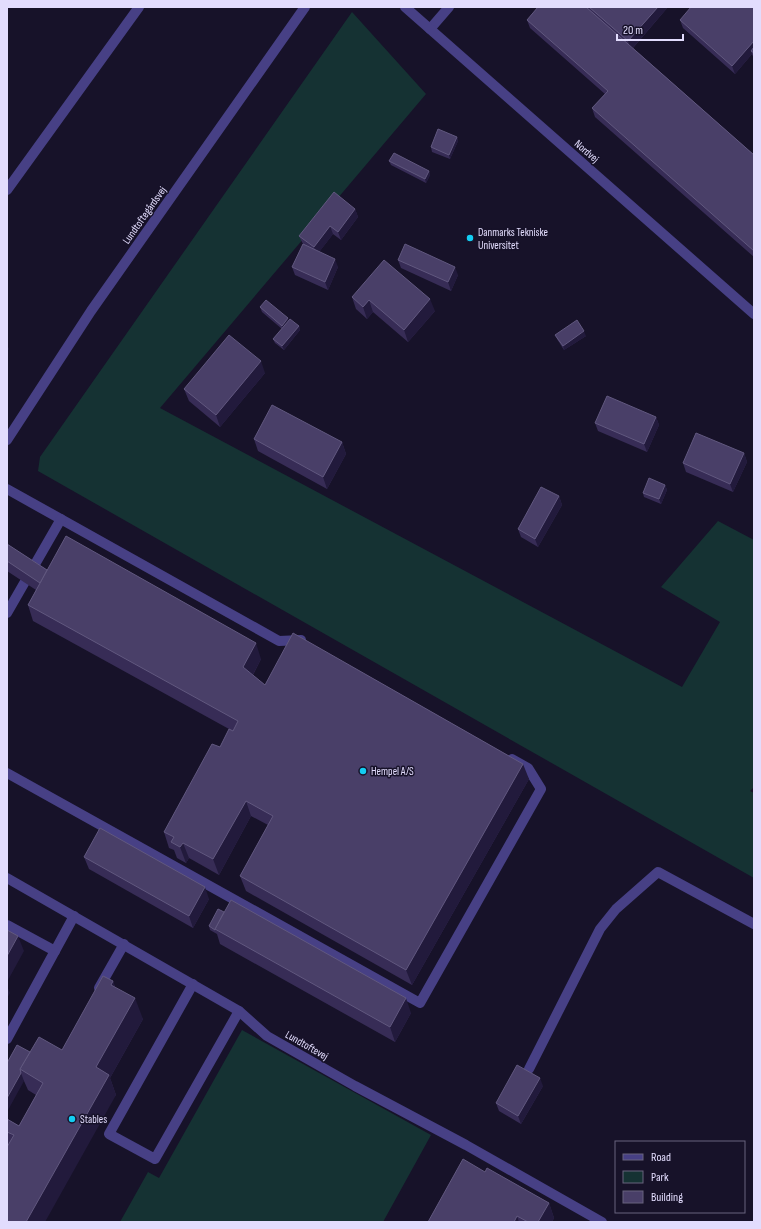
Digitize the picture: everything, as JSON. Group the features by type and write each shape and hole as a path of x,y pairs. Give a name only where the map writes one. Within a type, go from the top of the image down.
{"street":[{"path":"7,190 139,7"},
{"name":"Lundtoftegårdsvej","path":"7,440 91,311 305,7"},
{"name":"Nordvej","path":"404,7 754,314"},
{"path":"430,29 449,7"},
{"path":"7,489 279,641 302,640 309,643"},
{"path":"7,613 60,519"},
{"path":"279,641 283,651"},
{"path":"7,773 420,1003 542,789 528,768 501,752"},
{"path":"529,1069 600,929 616,909 658,872 754,924"},
{"name":"Lundtoftevej","path":"7,878 239,1010 267,1036 355,1086 466,1145 602,1222"},
{"path":"7,1039 74,916"},
{"path":"7,925 55,951"},
{"path":"93,998 124,944"},
{"path":"193,984 109,1134 155,1159 239,1010"}],"green space":[{"path":"352,12 426,94 160,408 682,687 720,622 661,587 718,521 754,540 754,787 750,791 754,793 754,878 38,471 40,457"},
{"path":"242,1030 431,1135 383,1222 120,1222 148,1172 159,1178"}],"building":[{"path":"538,7 586,7 754,155 754,251 592,108 608,91 527,20"},
{"path":"589,7 658,7 628,41"},
{"path":"691,7 754,7 754,41 732,66 680,20"},
{"path":"438,129 457,137 449,155 431,147"},
{"path":"394,153 429,171 425,179 389,161"},
{"path":"334,192 355,209 338,232 330,226 314,247 299,236"},
{"path":"303,244 335,259 325,282 292,267"},
{"path":"405,244 455,267 448,282 398,260"},
{"path":"384,260 430,299 404,330 369,300 363,307 352,297"},
{"path":"266,300 288,318 282,326 260,307"},
{"path":"290,319 299,326 282,346 273,339"},
{"path":"577,320 584,331 563,346 555,335"},
{"path":"229,335 261,361 216,415 184,389"},
{"path":"607,396 656,417 644,444 595,423"},
{"path":"272,405 342,442 323,477 254,439"},
{"path":"696,433 744,453 730,484 683,463"},
{"path":"649,478 665,485 659,499 643,493"},
{"path":"541,487 559,496 535,539 518,529"},
{"name":"Hempel A/S","path":"66,536 256,643 243,667 265,685 293,633 523,764 406,970 240,876 273,816 246,801 213,859 183,843 180,847 171,842 174,837 164,832 212,744 220,747 229,729 233,731 238,721 28,605"},
{"path":"7,544 47,570 40,583 7,561"},
{"path":"100,828 205,887 189,916 84,857"},
{"path":"231,900 406,998 390,1027 215,929"},
{"path":"218,909 224,912 215,930 209,926"},
{"path":"7,930 18,936 7,956"},
{"name":"Stables","path":"103,976 113,981 111,985 135,998 96,1067 109,1075 26,1222 7,1222 7,1147 14,1135 7,1132 7,1119 19,1126 43,1083 20,1069 39,1037 62,1050"},
{"path":"17,1045 30,1052 20,1069 21,1073 7,1098 7,1063"},
{"path":"517,1065 540,1078 518,1116 496,1103"},
{"path":"463,1159 485,1172 487,1168 549,1203 538,1222 528,1222 517,1216 514,1222 428,1222"}],"place":[{"name":"Danmarks Tekniske Universitet","path":"470,238"},
{"name":"Hempel A/S","path":"363,771"},
{"name":"Stables","path":"72,1119"}]}
